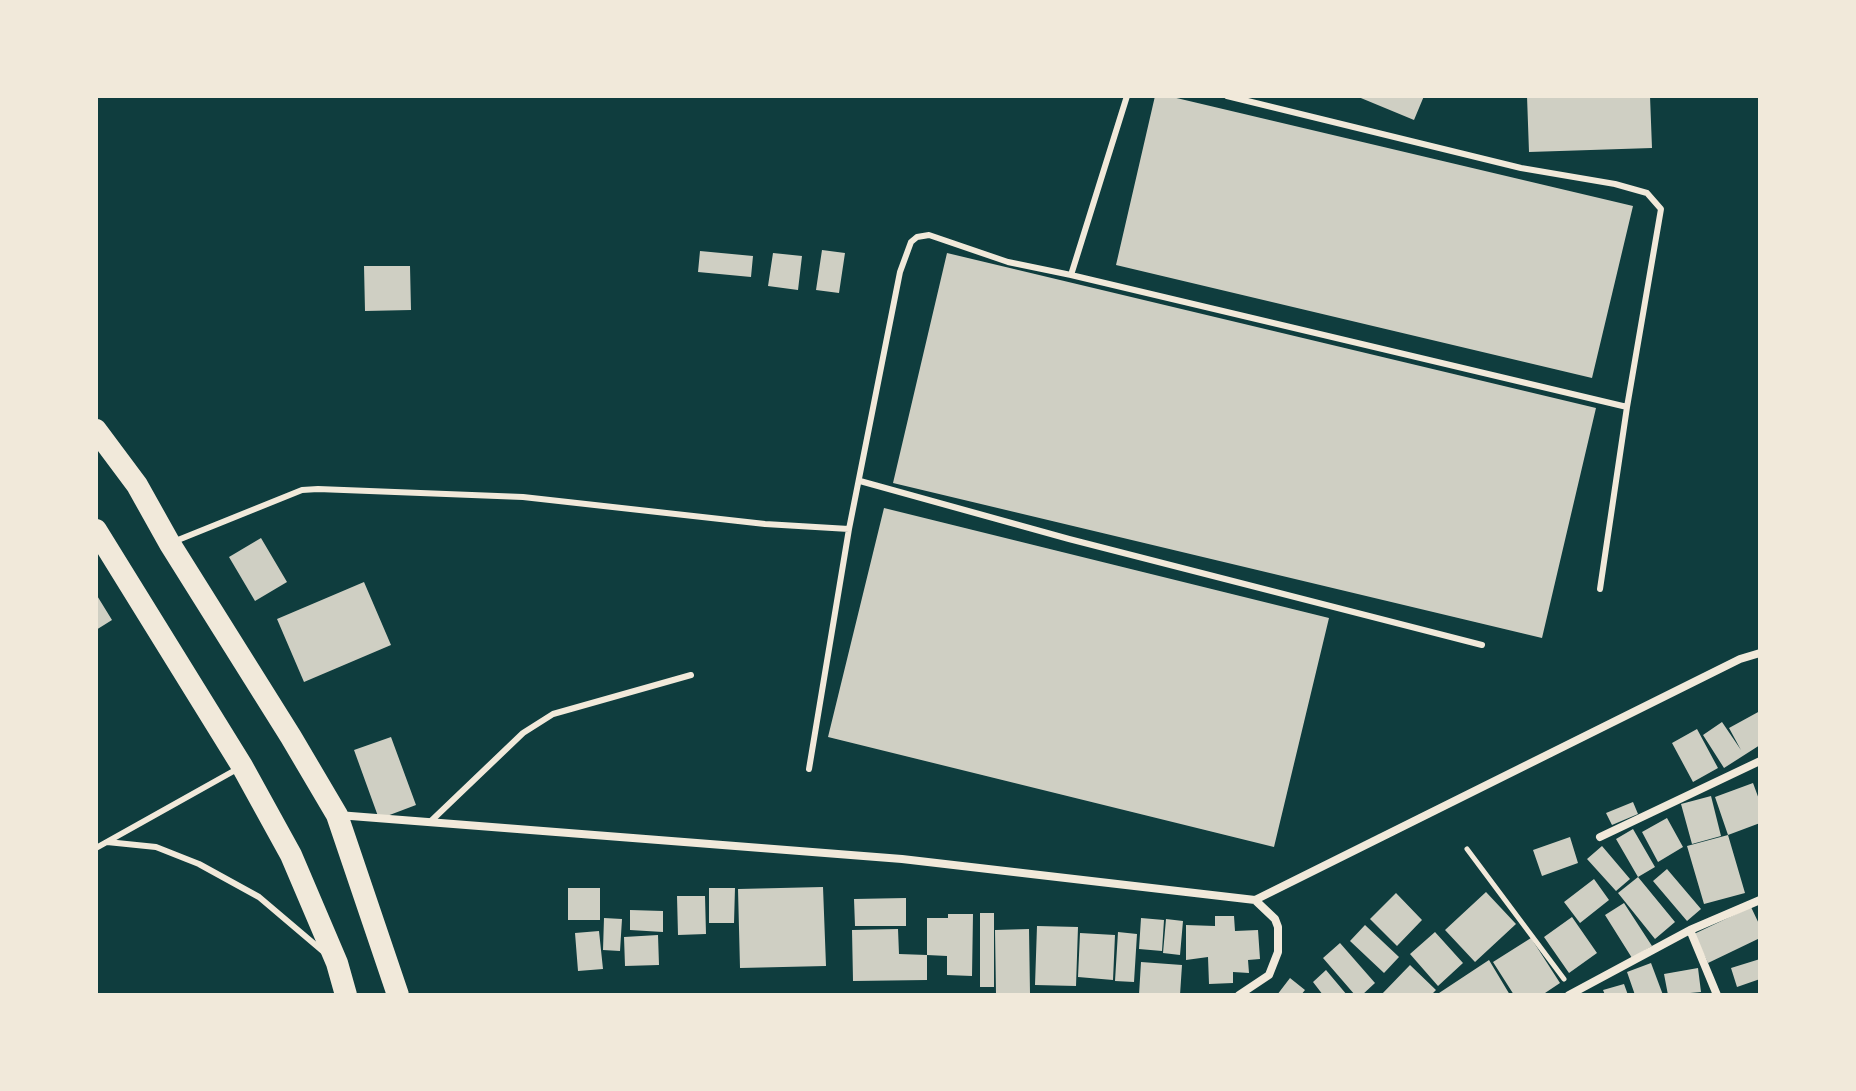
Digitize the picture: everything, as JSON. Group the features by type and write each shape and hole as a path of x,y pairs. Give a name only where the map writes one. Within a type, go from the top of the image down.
{"highway":[{"path":"96,430 137,485 337,815 398,995"},
{"path":"96,530 242,766 291,855 337,963 346,995"}],"street":[{"path":"337,815 902,859 1255,900 1726,666 1760,653"},
{"path":"1600,837 1760,761"},
{"path":"1239,995 1269,975 1278,952 1275,919 1255,900"},
{"path":"1572,994 1690,930 1760,900"},
{"path":"1690,930 1717,995"}],"lane":[{"path":"1071,275 1127,96"},
{"path":"1227,96 1521,168 1615,184 1647,193 1661,209 1600,589"},
{"path":"809,769 849,529 900,272 911,242 917,237 929,235 1008,262 1627,407"},
{"path":"860,481 1069,539 1482,645"},
{"path":"170,544 302,490 318,489 523,497 765,524 849,529"},
{"path":"430,822 523,733 553,714 691,675"},
{"path":"96,848 242,766"},
{"path":"107,842 156,847 199,864 259,897 337,963"}],"path":[{"path":"1467,849 1572,994"}],"building":[{"path":"1155,96 1168,96 1633,206 1592,378 1116,265"},
{"path":"1356,96 1424,96 1414,120"},
{"path":"1527,96 1650,96 1652,148 1529,152"},
{"path":"822,250 845,253 839,293 816,290"},
{"path":"700,251 753,256 751,277 698,272"},
{"path":"773,253 802,256 798,290 768,286"},
{"path":"947,253 1596,408 1542,638 893,483"},
{"path":"364,266 410,266 411,310 365,311"},
{"path":"884,508 1329,618 1274,847 828,737"},
{"path":"261,538 287,582 255,601 229,557"},
{"path":"364,582 391,645 304,682 277,619"},
{"path":"96,594 112,620 96,630"},
{"path":"1760,711 1760,745 1724,768 1703,735 1722,722 1741,750 1729,728"},
{"path":"1697,729 1718,768 1693,782 1672,743"},
{"path":"391,737 416,805 379,819 354,750"},
{"path":"1753,783 1760,802 1760,823 1728,835 1715,797"},
{"path":"1711,796 1721,836 1692,844 1681,804"},
{"path":"1633,802 1638,814 1612,825 1606,813"},
{"path":"1667,818 1683,847 1658,862 1642,832"},
{"path":"1633,829 1655,867 1638,877 1616,839"},
{"path":"1728,835 1745,893 1704,904 1687,846"},
{"path":"1570,837 1578,863 1542,876 1533,850"},
{"path":"1602,846 1630,879 1616,891 1587,859"},
{"path":"1667,869 1701,909 1687,921 1653,881"},
{"path":"1638,877 1675,922 1655,939 1618,893"},
{"path":"1594,879 1609,900 1580,923 1564,902"},
{"path":"823,887 826,966 740,968 738,889"},
{"path":"568,888 600,888 600,920 568,920"},
{"path":"709,888 735,888 734,923 709,923"},
{"path":"1486,892 1516,924 1475,962 1445,930"},
{"path":"1396,893 1422,920 1397,946 1370,919"},
{"path":"677,896 705,896 706,934 678,935"},
{"path":"906,898 906,926 855,926 854,899"},
{"path":"1624,903 1652,946 1632,958 1605,915"},
{"path":"1751,907 1760,926 1760,938 1708,963 1694,934"},
{"path":"630,910 663,911 663,932 630,930"},
{"path":"980,913 994,913 994,987 980,987"},
{"path":"948,914 973,914 972,976 947,975 947,956 927,955 927,918 948,918"},
{"path":"1215,916 1234,916 1235,931 1258,930 1260,959 1248,960 1249,973 1233,972 1233,983 1209,984 1208,957 1186,960 1186,925 1215,926"},
{"path":"1572,917 1597,953 1569,973 1544,937"},
{"path":"604,918 622,919 620,951 603,950"},
{"path":"1141,918 1164,920 1162,951 1139,949"},
{"path":"1166,919 1183,921 1180,955 1163,953"},
{"path":"1365,925 1399,957 1384,973 1350,941"},
{"path":"1037,926 1078,927 1076,986 1035,985"},
{"path":"898,929 899,954 927,955 927,980 853,981 852,930"},
{"path":"1029,929 1030,993 996,994 995,930"},
{"path":"599,931 603,969 578,971 575,933"},
{"path":"1118,932 1137,934 1134,982 1115,981"},
{"path":"1435,932 1463,963 1438,986 1410,954"},
{"path":"1080,933 1115,935 1113,980 1078,977"},
{"path":"658,935 659,965 625,966 624,937"},
{"path":"1531,938 1560,983 1542,995 1514,995 1493,962"},
{"path":"1340,943 1375,983 1362,995 1355,995 1323,958"},
{"path":"1760,959 1760,979 1737,987 1731,968"},
{"path":"1489,960 1510,995 1436,995"},
{"path":"1141,962 1182,965 1180,995 1139,995"},
{"path":"1651,963 1663,995 1635,995 1627,972"},
{"path":"1410,965 1436,990 1431,995 1381,995"},
{"path":"1698,968 1701,992 1668,995 1664,974"},
{"path":"1326,970 1347,995 1323,995 1313,982"},
{"path":"1290,978 1305,990 1301,995 1277,995"},
{"path":"1624,984 1628,995 1605,995 1603,990"}]}
